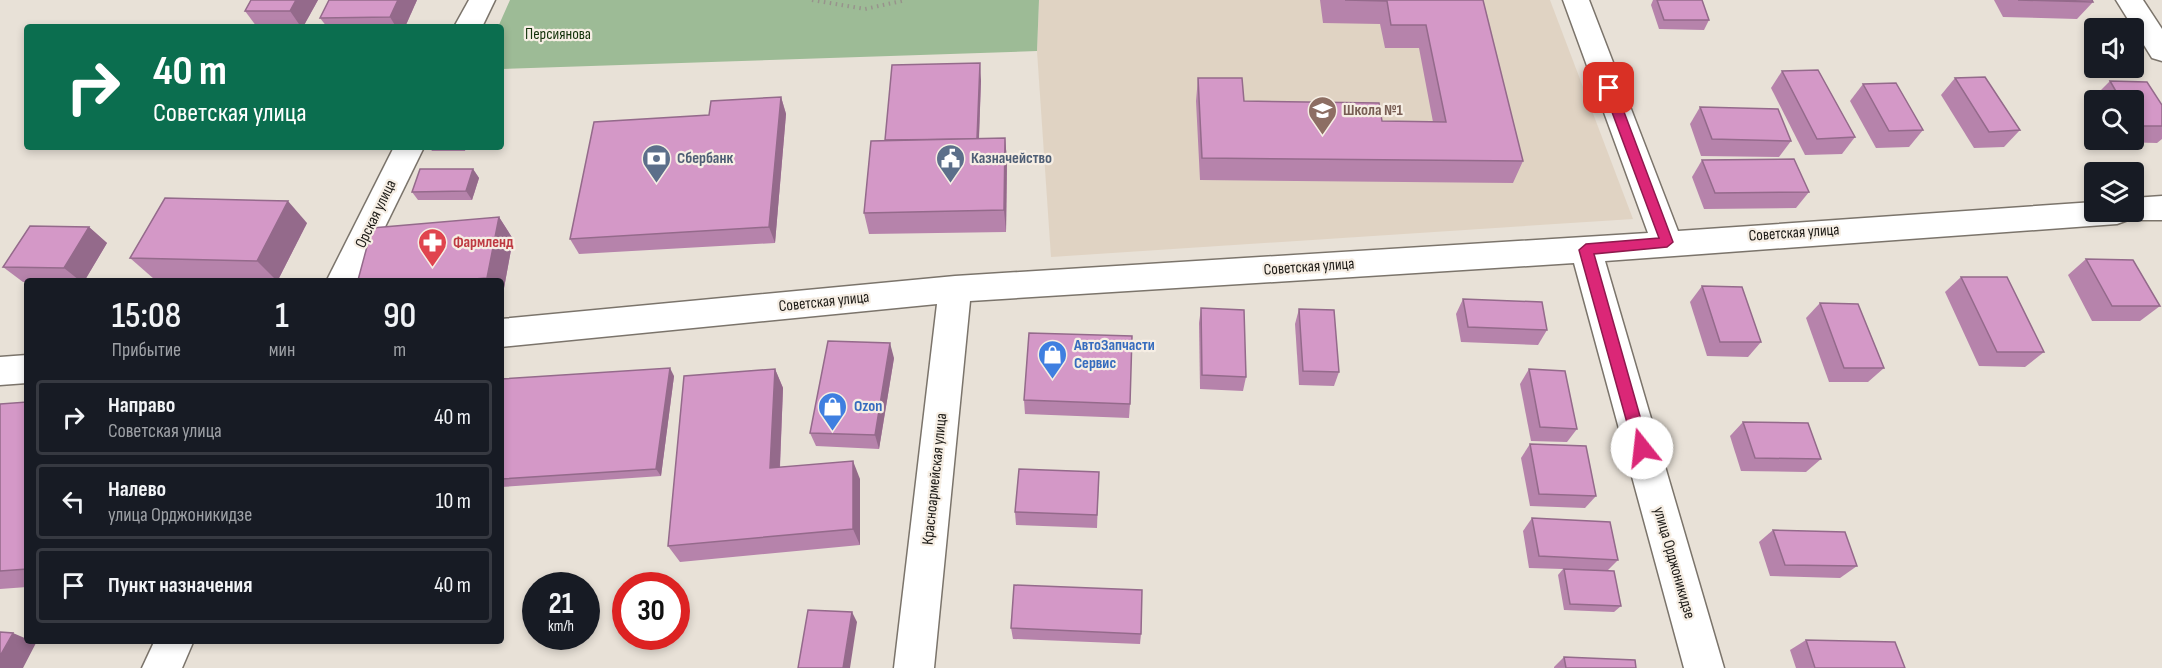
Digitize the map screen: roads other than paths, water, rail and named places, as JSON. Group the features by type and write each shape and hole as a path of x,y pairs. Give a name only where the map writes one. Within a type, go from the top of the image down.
{"street":[{"path":"470,24 482,0"},
{"path":"1576,0 1667,242"},
{"path":"2129,0 2162,51"},
{"name":"Орская улица","path":"343,278 407,150"},
{"path":"2144,209 2162,208"},
{"name":"Советская улица","path":"504,333 955,289 1586,250 1667,242 2084,214"},
{"name":"улица Орджоникидзе","path":"1586,250 1704,668"},
{"name":"Красноармейская улица","path":"914,668 955,289"},
{"path":"0,371 24,369"},
{"path":"162,668 173,644"}],"place":[{"name":"Школа №1","path":"1322,136"},
{"name":"Сбербанк","path":"656,184"},
{"name":"Казначейство","path":"950,184"},
{"name":"Фармленд","path":"432,268"},
{"name":"АвтоЗапчасти Сервис","path":"1053,380"},
{"name":"Ozon","path":"833,432"}],"park label":[{"name":"Персиянова","path":"558,34"}]}
